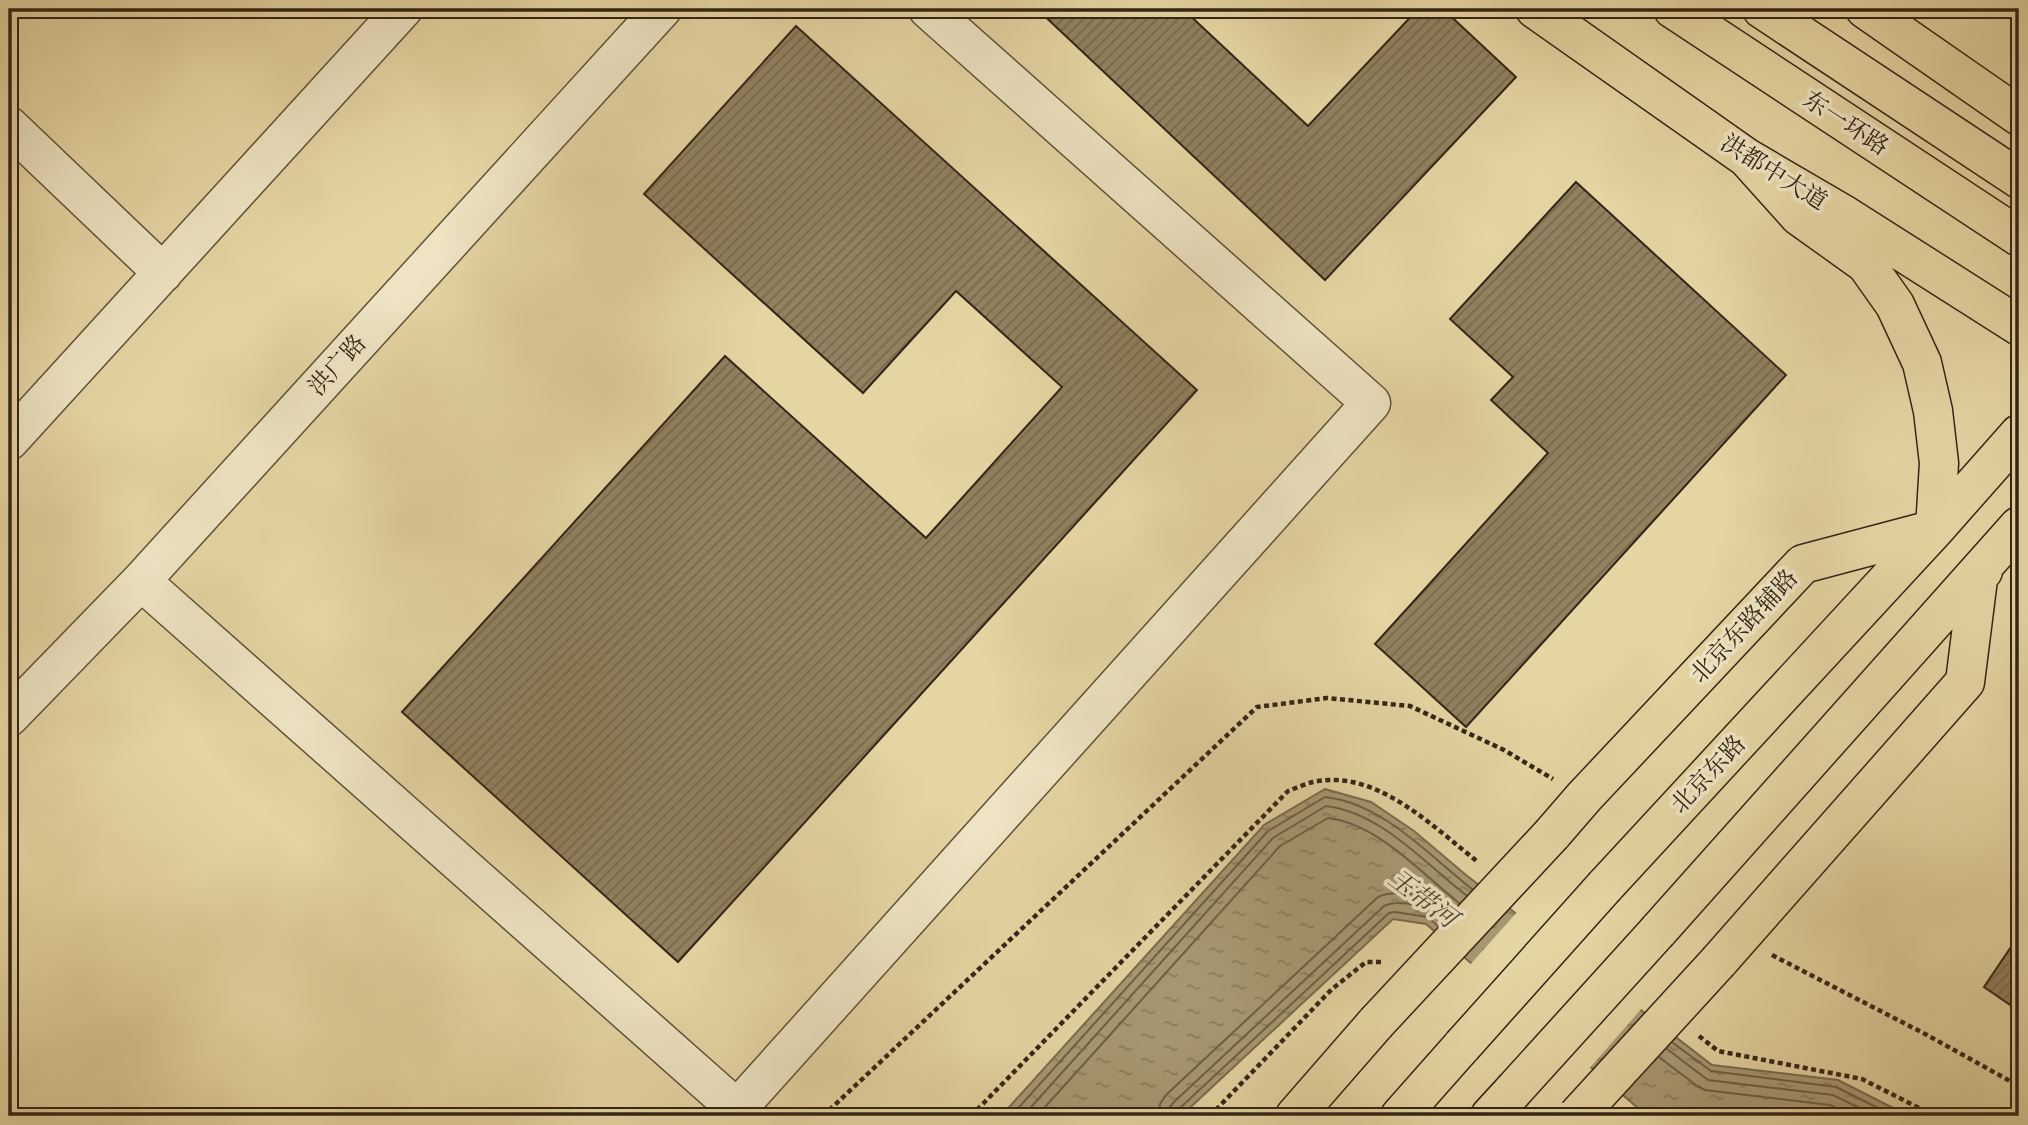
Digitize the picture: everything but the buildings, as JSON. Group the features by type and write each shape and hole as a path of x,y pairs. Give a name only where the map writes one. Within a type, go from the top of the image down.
{"main road":[{"name":"洪都中大道","path":"1535,9 1747,158 1846,216 2019,326"},
{"name":"东一环路","path":"1673,9 2019,237"},
{"name":"东一环路","path":"1762,9 2019,179"},
{"path":"1865,9 2019,116"},
{"path":"1965,79 2019,90"},
{"path":"1747,158 1800,216 1866,264 1895,305 1922,363 1933,411 1939,463 1935,528"},
{"name":"北京东路","path":"1400,1116 1605,886 2019,434"},
{"path":"1502,1103 2019,526"},
{"name":"北京东路辅路","path":"1295,1116 1376,1023 1803,564 1935,528"},
{"path":"1979,571 2019,563"},
{"path":"1577,1116 1729,950 1965,682 1979,571"}],"street":[{"path":"9,441 403,9"},
{"name":"洪广路","path":"12,706 141,581 662,9"},
{"path":"141,581 741,1113 1371,403 928,9"},
{"path":"9,126 163,273"}],"path":[{"path":"823,1116 1257,707 1327,698 1410,706 1504,750 1584,797"},
{"path":"1729,950 1927,1034 2019,1086"}],"water":[{"name":"玉带河","path":"1325,789 1371,802 1414,831 1466,875 1712,1065 1838,1080 1909,1116 1647,1116 1426,924 1393,919 1181,1116 1001,1116 1264,825"}],"pier":[{"path":"1518,911 1643,1007 1588,1070 1469,966"}]}
